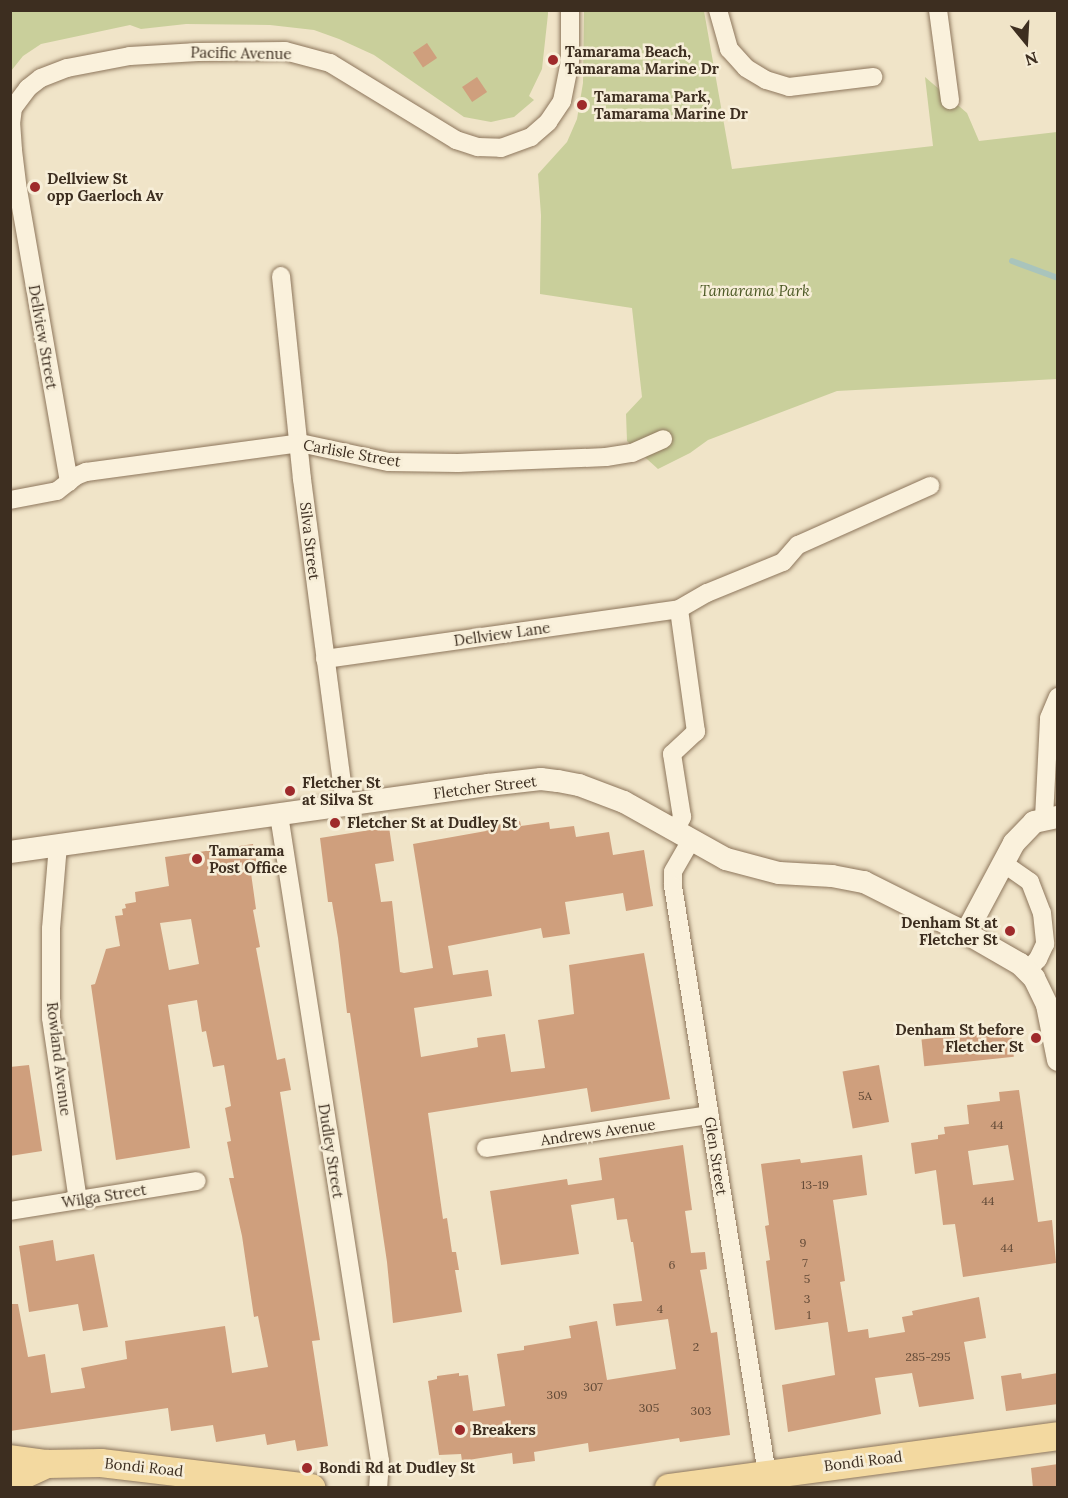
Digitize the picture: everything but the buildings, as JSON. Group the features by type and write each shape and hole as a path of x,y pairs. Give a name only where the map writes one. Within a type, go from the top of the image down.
{"main road":[{"name":"Bondi Road","path":"669,1488 1058,1436"},
{"name":"Bondi Road","path":"10,1459 47,1464 101,1462 312,1488"},
{"name":"Bondi Road","path":"10,1481 47,1464"}],"street":[{"name":"Pacific Avenue","path":"14,191 10,124 18,101 28,88 41,78 67,68 104,61 198,52 262,50 303,54 336,67 456,140 490,149 513,145 531,136 548,122 562,101 570,62 570,10"},
{"path":"718,10 729,49 746,68 765,80 789,87 873,77"},
{"path":"938,10 950,100"},
{"name":"Dellview Street","path":"14,191 69,482"},
{"name":"Silva Street","path":"281,276 302,479 345,805"},
{"name":"Carlisle Street","path":"10,500 57,491 86,472 300,443 390,462 458,463 606,457 632,453 663,439"},
{"path":"679,609 707,593 783,562 798,545 930,486"},
{"name":"Dellview Lane","path":"325,658 679,609"},
{"name":"Glen Street","path":"679,609 696,732 672,754 683,836 673,872 673,886 767,1474"},
{"path":"966,933 1014,843 1026,828 1051,818 1049,718 1058,697"},
{"name":"Fletcher Street","path":"10,852 524,781 558,781 579,785 624,802 726,860 759,870 832,876 864,882 966,933 1027,970"},
{"name":"Dudley Street","path":"279,815 380,1461 378,1488"},
{"name":"Rowland Avenue","path":"58,845 51,929 51,1018 78,1200"},
{"path":"1004,863 1030,882 1042,912 1046,944 1038,959 1027,970 1034,978 1047,1005 1058,1060"},
{"name":"Andrews Avenue","path":"486,1148 710,1115"},
{"name":"Wilga Street","path":"10,1211 197,1182"}],"green space":[{"path":"11,11 548,11 548,14 542,69 529,96 534,100 514,117 491,122 464,117 374,55 339,39 314,30 270,25 186,24 141,29 130,25 41,44 23,56 11,71"},
{"name":"Tamarama Park","path":"584,11 704,11 732,169 933,146 925,77 967,113 979,141 1057,132 1057,379 837,391 708,440 690,453 658,469 627,441 626,414 642,397 632,308 540,294 541,215 538,174 567,142 577,119 583,83"}],"waterway":[{"path":"1012,261 1058,278"}],"place":[{"name":"Tamarama Beach, Tamarama Marine Dr","path":"553,60"},
{"name":"Tamarama Park, Tamarama Marine Dr","path":"582,105"},
{"name":"Dellview St opp Gaerloch Av","path":"35,187"},
{"name":"Fletcher St at Silva St","path":"290,791"},
{"name":"Fletcher St at Dudley St","path":"335,823"},
{"name":"Tamarama Post Office","path":"197,859"},
{"name":"Denham St at Fletcher St","path":"1010,931"},
{"name":"Denham St before Fletcher St","path":"1036,1038"},
{"name":"Breakers","path":"460,1430"},
{"name":"Bondi Rd at Dudley St","path":"307,1468"}]}
